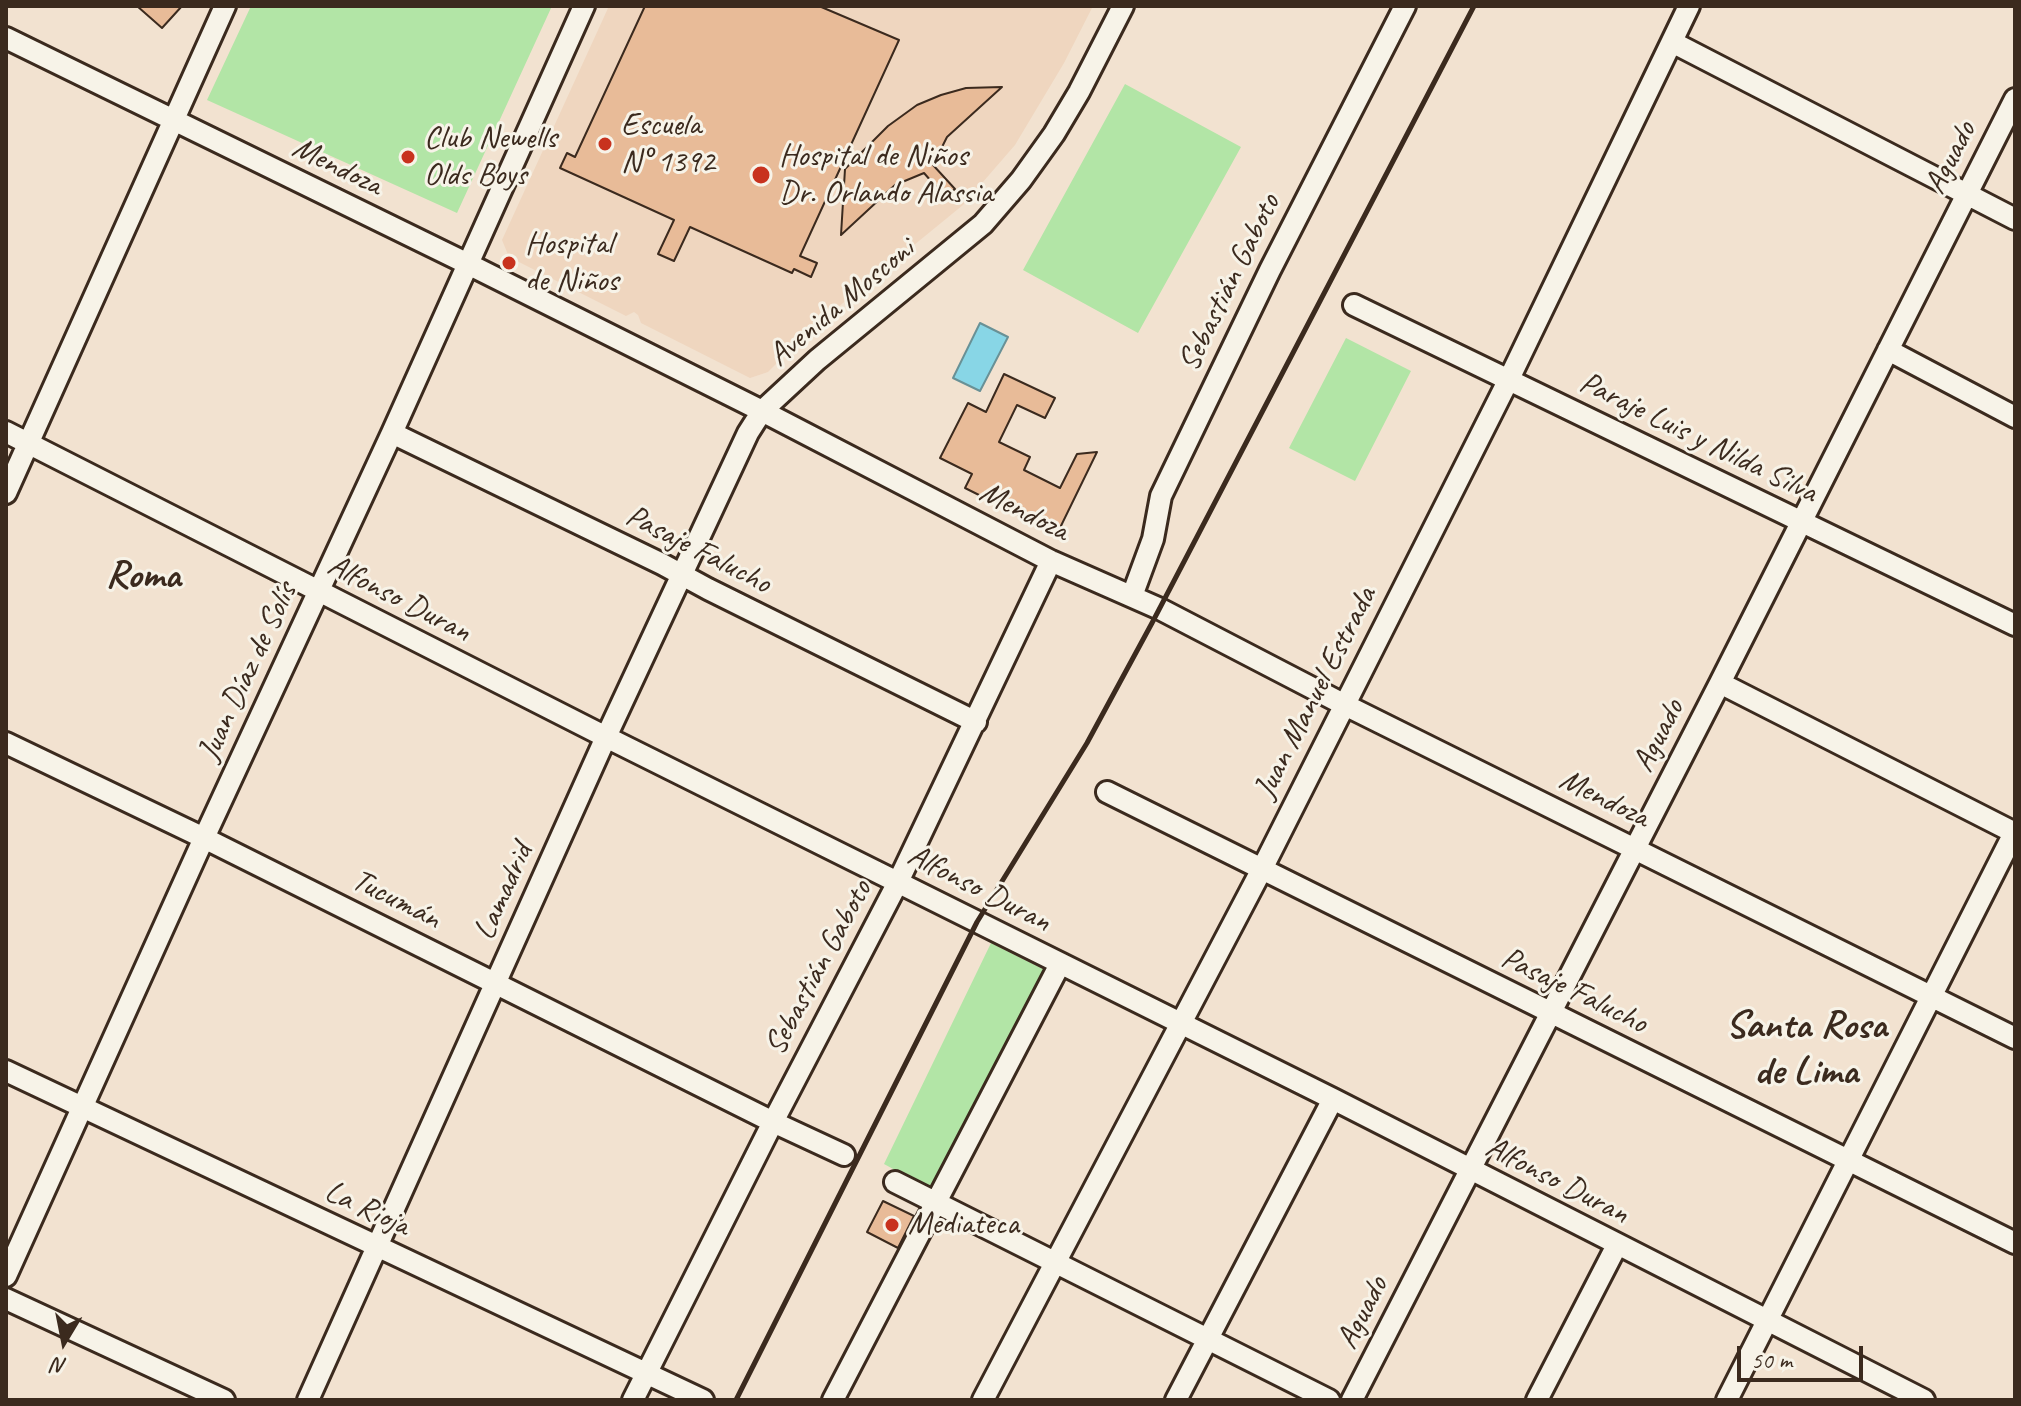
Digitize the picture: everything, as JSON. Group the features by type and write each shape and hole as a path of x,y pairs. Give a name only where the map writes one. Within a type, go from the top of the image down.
{"street":[{"path":"6,493 225,6"},
{"name":"Juan Díaz de Solís","path":"6,1276 584,6"},
{"name":"Avenida Mosconi","path":"762,411 817,360 983,224 1021,180 1054,134 1123,6"},
{"name":"Sebastián Gaboto","path":"1132,596 1153,539 1161,496 1298,213 1405,6"},
{"name":"Juan Manuel Estrada","path":"983,1400 1262,869 1509,379 1689,6"},
{"name":"Mendoza","path":"6,38 468,264 762,411 1051,561 1132,596 2015,1038"},
{"path":"1672,42 2015,219"},
{"name":"Aguado","path":"1352,1400 2015,99"},
{"name":"Paraje Luis y Nilda Silva","path":"1354,305 2015,625"},
{"path":"1888,350 2015,417"},
{"name":"Lamadrid","path":"308,1400 680,575 748,433 762,411"},
{"name":"Alfonso Duran","path":"6,432 606,737 1333,1099 1914,1398"},
{"name":"Pasaje Falucho","path":"392,433 976,722"},
{"name":"Sebastián Gaboto","path":"633,1400 898,882 1051,561"},
{"path":"1720,683 2015,832 1727,1400"},
{"name":"Tucumán","path":"6,743 844,1155"},
{"name":"Pasaje Falucho","path":"1107,792 2015,1243"},
{"path":"833,1400 1060,964"},
{"name":"La Rioja","path":"6,1071 703,1400"},
{"path":"1176,1400 1333,1099"},
{"path":"895,1182 1329,1400"},
{"path":"1537,1400 1617,1245"},
{"path":"6,1299 224,1400"}],"shaded area":[{"name":"Hospital de Niños Dr. Orlando Alassia","path":"609,6 1093,6 1064,63 1015,145 963,205 810,330 768,372 750,378 641,323 634,312 626,316 509,257 502,240"}],"green space":[{"name":"Club Newells Olds Boys","path":"251,6 552,6 457,213 207,100"},
{"path":"1125,84 1241,147 1138,333 1023,270"},
{"path":"1346,338 1411,371 1355,481 1289,448"},
{"path":"991,943 1045,970 930,1189 884,1164"}],"water":[{"path":"980,323 1008,337 980,391 953,378"}],"building":[{"path":"137,6 182,6 162,28"},
{"name":"Hospital de Niños Dr. Orlando Alassia","path":"645,6 819,6 899,40 800,256 817,263 811,277 794,269 792,273 690,227 674,261 658,254 674,220 560,168 567,153 575,157"},
{"name":"Hospital de Niños Dr. Orlando Alassia","path":"1002,87 947,137 933,165 955,189 945,197 924,173 895,185 841,235 845,169 888,126 917,105 941,95 966,88"},
{"path":"1004,374 1055,398 1045,418 1017,405 999,442 1030,457 1024,470 1060,488 1077,454 1097,452 1057,534 965,488 972,474 940,458 968,403 986,412"},
{"name":"Mediateca","path":"883,1201 914,1216 898,1248 867,1232"}],"railway":[{"path":"736,1400 977,922 1087,743 1474,6"}],"place":[{"name":"Escuela N° 1392","path":"605,144"},
{"name":"Club Newells Olds Boys","path":"408,157"},
{"name":"Hospital de Niños Dr. Orlando Alassia","path":"761,175"},
{"name":"Hospital de Niños","path":"509,263"},
{"name":"Mediateca","path":"892,1225"}],"district":[{"name":"Roma","path":"143,577"},
{"name":"Santa Rosa de Lima","path":"1806,1050"}]}
